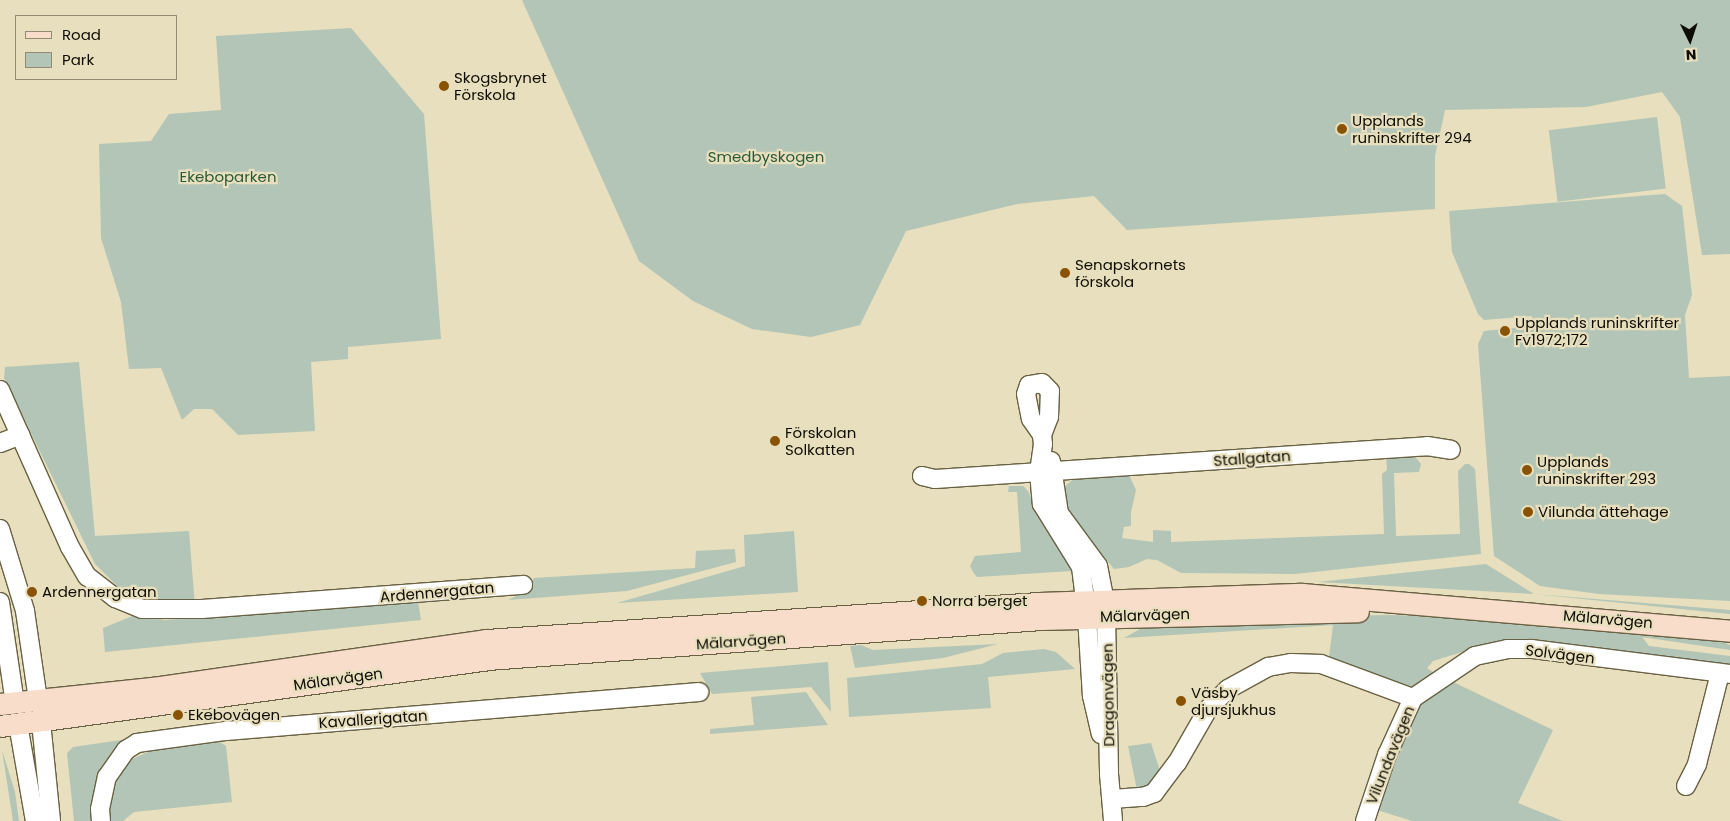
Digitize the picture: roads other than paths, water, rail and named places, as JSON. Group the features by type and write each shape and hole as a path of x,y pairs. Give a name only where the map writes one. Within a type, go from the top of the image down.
{"main road":[{"name":"Mälarvägen","path":"9,725 41,722 446,663 1096,609"},
{"name":"Mälarvägen","path":"8,703 153,688 486,640 1096,609 1487,609 1730,631"},
{"path":"38,700 41,722"},
{"path":"8,703 9,725"}],"street":[{"name":"Ardennergatan","path":"0,390 70,547 87,576 115,598 142,609 211,609 522,585"},
{"path":"0,444 21,435"},
{"path":"1043,440 1050,458 1046,472 1042,504 1081,567 1096,609"},
{"name":"Stallgatan","path":"922,476 936,479 1427,446 1451,450"},
{"path":"0,529 25,611 38,700"},
{"path":"0,602 8,703"},
{"name":"Dragonvägen","path":"1096,609 1092,696 1109,774 1113,821"},
{"name":"Solvägen","path":"1413,698 1474,656 1507,649 1725,674 1697,764 1686,786"},
{"name":"Vilundavägen","path":"1112,799 1143,798 1158,789 1208,709 1228,689 1268,667 1291,663 1321,664 1413,698 1387,755 1365,821"},
{"name":"Kavallerigatan","path":"101,821 100,809 107,777 126,750 137,744 233,730 699,692"},
{"path":"41,722 51,821"},
{"path":"9,725 34,821"}],"place":[{"name":"Skogsbrynet Förskola","path":"444,86"},
{"name":"Upplands runinskrifter 294","path":"1342,129"},
{"name":"Senapskornets förskola","path":"1065,273"},
{"name":"Upplands runinskrifter Fv1972;172","path":"1505,331"},
{"name":"Förskolan Solkatten","path":"775,441"},
{"name":"Upplands runinskrifter 293","path":"1527,470"},
{"name":"Vilunda ättehage","path":"1528,512"},
{"name":"Ardennergatan","path":"32,592"},
{"name":"Norra berget","path":"922,601"},
{"name":"Väsby djursjukhus","path":"1181,701"},
{"name":"Ekebovägen","path":"178,715"}],"park label":[{"name":"Smedbyskogen","path":"766,157"},
{"name":"Ekeboparken","path":"228,177"}]}
